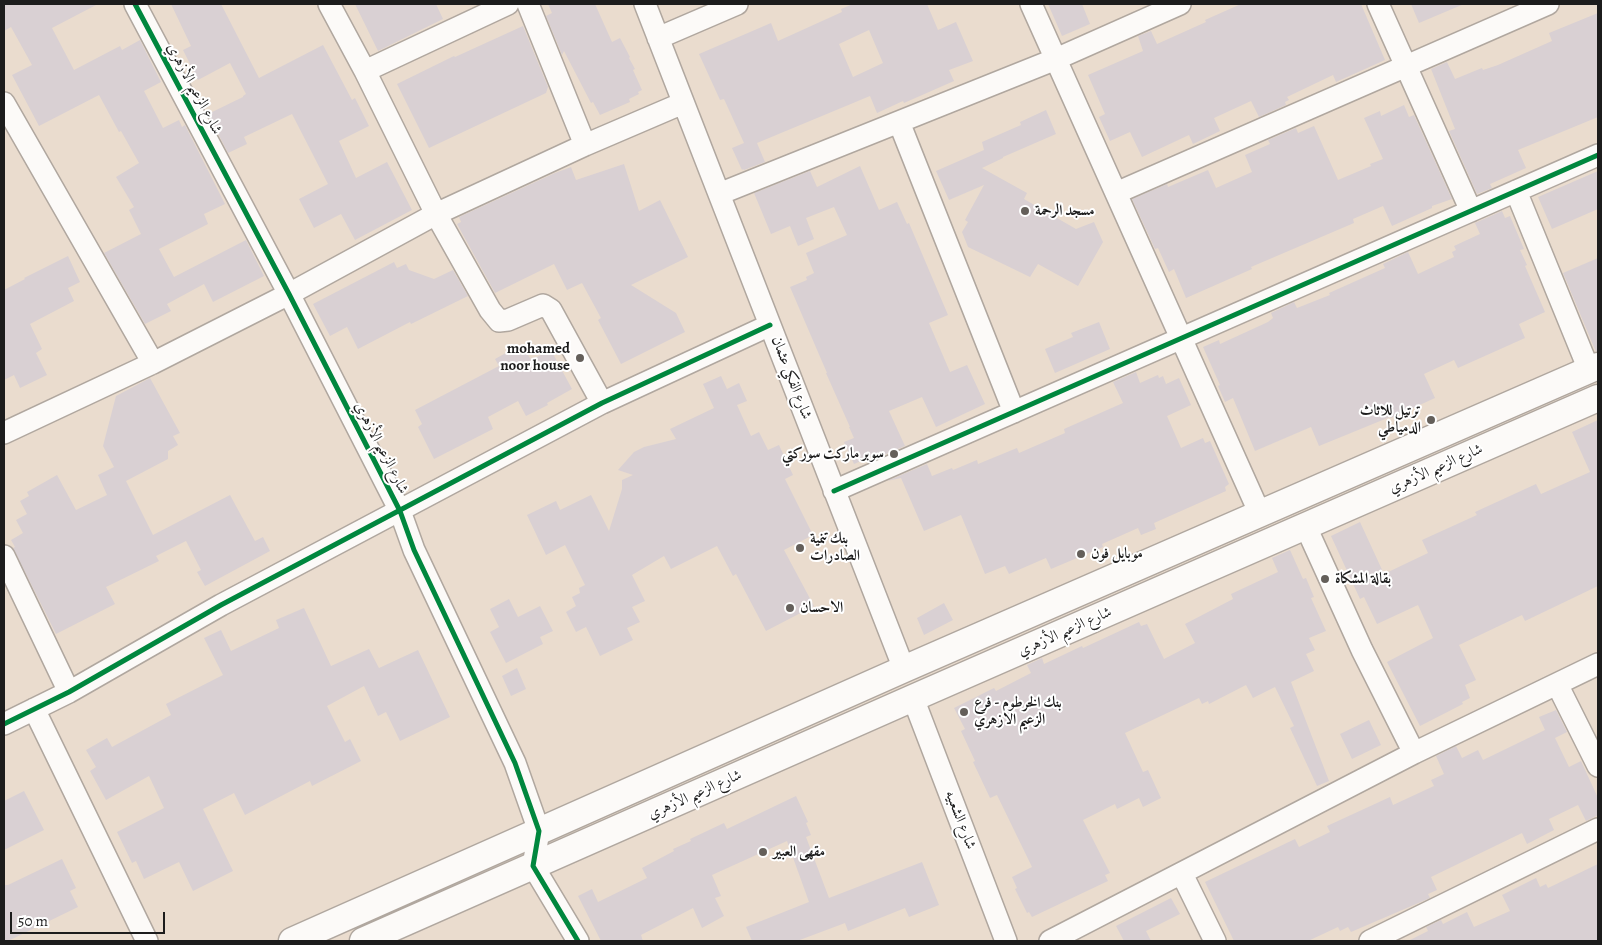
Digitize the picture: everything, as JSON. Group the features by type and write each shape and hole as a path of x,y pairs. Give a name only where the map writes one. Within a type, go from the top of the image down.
{"main road":[{"name":"شارع الزعيم الأزهري","path":"292,941 904,669 1594,368"},
{"name":"شارع الزعيم الأزهري","path":"364,941 1598,398"}],"street":[{"name":"شارع الزعيم الأزهري","path":"135,4 289,294 400,511 414,550 516,763 539,831 533,866"},
{"path":"329,4 365,71 436,214 490,310 499,321 508,320 543,305 551,310 602,403"},
{"path":"365,71 508,4"},
{"path":"528,4 585,145"},
{"name":"شارع الفكي عثمان","path":"645,4 904,669"},
{"path":"658,38 737,4"},
{"path":"1031,4 1260,514"},
{"path":"719,194 1056,59 1180,4"},
{"path":"1378,4 1471,211"},
{"path":"1116,193 1548,4"},
{"path":"4,433 153,363 289,294 436,214 683,102"},
{"path":"6,115 153,363"},
{"path":"898,122 1014,412"},
{"path":"834,490 1598,155"},
{"path":"1516,191 1594,368"},
{"path":"4,724 69,692 221,605 602,403 770,324"},
{"path":"1306,527 1362,650 1414,753"},
{"path":"4,556 69,692"},
{"path":"1050,941 1414,753 1598,664"},
{"path":"1557,684 1598,766"},
{"name":"شارع الشعبيه","path":"913,698 1006,941"},
{"path":"34,709 147,941"},
{"path":"1370,941 1598,829"},
{"path":"533,866 578,941"},
{"path":"1182,874 1214,941"}],"building":[{"path":"4,4 98,4 52,28 74,70 120,46 122,50 140,40 161,82 144,91 163,128 179,120 182,127 185,125 225,204 204,214 208,224 159,249 174,277 246,240 264,276 213,302 204,284 167,304 171,311 145,324 104,253 141,234 129,210 134,207 116,177 139,163 121,131 119,132 99,95 39,126 12,75 32,65 11,27 4,31"},
{"path":"171,4 221,4 259,78 323,45 352,100 355,98 369,126 339,141 356,178 387,162 412,210 355,240 341,214 314,228 299,199 328,184 292,114 244,137 247,144 228,153 208,114 246,94 230,63 198,80 183,50 191,46"},
{"path":"355,4 436,4 443,19 378,51"},
{"path":"548,4 595,4 612,42 620,38 630,57 635,69 633,70 642,90 638,92 639,94 629,99 630,102 600,115 593,102 591,103 564,51 562,55 546,16 552,13"},
{"path":"853,4 927,4 938,30 956,22 973,61 949,70 954,81 904,103 903,101 877,113 870,96 757,143 765,162 742,170 732,148 744,143 724,99 720,100 699,54 771,23 778,41 842,12 841,9","holes":["869,30 883,63 853,77 839,44"]},
{"path":"1048,4 1082,4 1090,24 1062,36"},
{"path":"1241,4 1361,4 1385,60 1336,82 1333,75 1287,97 1289,100 1285,102 1286,105 1259,117 1251,101 1214,118 1220,131 1193,144 1189,135 1142,157 1130,132 1110,141 1099,117 1105,114 1088,75 1143,51 1138,36 1151,31 1157,44"},
{"path":"1411,4 1464,4 1419,23"},
{"path":"1598,13 1598,117 1518,150 1526,168 1490,184 1492,188 1477,194 1449,131 1455,129 1431,69 1447,62 1455,79 1482,68 1483,70 1498,65 1552,41 1549,33"},
{"path":"523,26 548,87 546,93 429,148 397,84 454,56"},
{"path":"1404,105 1409,117 1414,115 1452,199 1432,206 1432,208 1392,226 1383,206 1353,219 1354,223 1251,267 1252,269 1186,298 1174,269 1169,272 1158,248 1155,249 1132,199 1167,184 1168,187 1208,170 1216,188 1252,172 1245,155 1270,144 1268,140 1296,128 1298,133 1314,126 1338,180 1383,159 1364,118 1380,111 1381,116"},
{"path":"1046,110 1056,134 982,168 1027,193 1024,199 1076,229 1094,222 1103,242 1078,286 1038,264 1030,277 968,247 962,232 968,222 965,220 984,185 949,200 936,171 984,150 982,142 1021,125 1020,122"},
{"path":"624,164 639,211 660,200 688,257 631,285 676,313 685,332 621,364 598,320 601,318 582,283 567,290 554,264 495,293 457,224 461,222 459,217 571,167 576,180"},
{"path":"860,166 879,210 897,202 907,224 909,223 948,315 929,323 950,372 967,365 985,404 936,427 922,397 889,411 905,446 877,458 875,455 854,464 844,442 854,438 790,287 807,280 806,277 814,273 806,253 847,235 834,207 806,218 814,239 798,246 790,226 771,234 754,193 810,171 817,187"},
{"path":"1598,171 1598,209 1552,229 1538,197"},
{"path":"1502,211 1505,218 1510,216 1524,249 1520,250 1527,265 1525,266 1545,312 1519,324 1525,338 1458,368 1454,360 1424,374 1435,398 1391,418 1319,446 1311,427 1255,451 1233,398 1225,402 1218,386 1220,385 1203,347 1219,340 1220,344 1268,322 1273,318 1271,313 1294,302 1297,308 1330,295 1329,293 1385,268 1383,264 1408,252 1418,274 1454,257 1452,252 1456,250 1454,246 1480,234 1475,223"},
{"path":"68,256 80,282 68,288 74,301 30,324 42,349 36,353 47,375 20,388 14,375 4,380 4,290"},
{"path":"1598,258 1598,351 1596,352 1563,273"},
{"path":"394,262 397,268 406,264 409,270 434,279 453,270 468,296 411,324 410,322 358,349 347,327 330,336 313,304"},
{"path":"1099,322 1110,349 1055,373 1045,349 1073,337 1071,333"},
{"path":"522,344 531,360 551,350 572,389 547,403 548,405 526,416 518,401 488,417 493,429 434,459 418,427 422,424 415,410 499,366 495,359"},
{"path":"1136,372 1140,383 1158,375 1159,378 1163,376 1166,384 1179,378 1191,405 1167,416 1181,448 1203,438 1205,443 1210,441 1229,484 1225,487 1226,491 1154,523 1156,529 1141,535 1138,528 1102,544 1103,547 1051,569 1046,558 1009,574 1005,566 985,574 961,515 924,531 901,478 887,481 927,464 932,476 977,460 978,464 1017,448 1019,453 1065,433 1064,429 1123,403 1113,382"},
{"path":"721,376 727,389 739,383 747,401 737,405 751,436 759,432 768,450 779,445 793,475 785,479 813,535 784,550 814,606 766,631 736,574 733,576 717,546 671,569 664,556 632,575 645,601 632,607 640,622 627,628 633,640 600,656 586,627 576,632 566,612 576,606 572,597 580,593 579,588 585,585 565,545 546,555 527,515 556,501 560,510 591,495 609,531 622,489 622,480 633,475 618,470 634,452 644,447 676,439 670,429 714,408 703,384"},
{"path":"150,378 180,433 173,436 178,445 168,451 168,459 126,481 153,535 230,495 255,541 263,537 270,551 205,586 197,572 201,570 186,541 156,556 159,561 106,587 115,604 56,634 13,548 15,547 11,540 23,533 16,520 27,514 20,501 29,496 27,492 57,475 76,510 107,495 98,475 114,467 103,446 116,396"},
{"path":"1598,420 1598,586 1525,621 1522,615 1459,645 1476,680 1465,685 1470,698 1462,702 1463,704 1420,726 1387,662 1433,638 1418,605 1377,624 1364,597 1360,599 1331,536 1360,522 1384,574 1428,553 1422,540 1477,515 1475,512 1536,484 1541,494 1590,472 1572,432"},
{"path":"1290,550 1303,579 1306,578 1314,597 1311,598 1326,631 1309,638 1315,650 1306,654 1314,671 1291,682 1329,781 1317,786 1290,728 1294,726 1275,687 1253,698 1246,685 1209,704 1208,701 1202,704 1199,698 1125,733 1143,772 1148,770 1161,798 1143,807 1139,798 1117,809 1115,804 1083,820 1110,873 1105,875 1108,881 1032,917 1029,912 1027,913 1015,889 1017,888 1012,877 1032,867 997,795 990,798 961,731 965,729 954,708 994,688 996,691 1031,673 1027,665 1042,658 1044,664 1139,622 1141,626 1147,624 1164,659 1195,643 1185,624 1233,599 1231,594 1278,572 1272,558"},
{"path":"509,599 518,617 540,606 553,631 540,637 543,644 506,663 490,632 499,627 490,609"},
{"path":"944,603 953,620 924,635 917,618"},
{"path":"304,608 331,666 369,649 379,668 418,650 450,717 400,741 386,712 378,716 364,686 327,706 345,742 350,739 361,761 312,786 310,781 245,815 234,793 203,809 233,871 193,891 179,862 144,879 136,861 132,863 117,832 164,808 149,776 106,800 90,771 96,767 86,750 107,738 112,747 171,715 166,704 223,675 204,638 221,630 231,651 279,628 276,620"},
{"path":"517,668 526,689 511,696 502,676"},
{"path":"1556,710 1567,732 1555,738 1569,767 1581,761 1598,798 1598,815 1586,821 1578,805 1549,819 1554,830 1527,844 1522,833 1431,877 1437,890 1428,894 1430,898 1351,932 1348,927 1340,931 1338,927 1308,941 1234,941 1205,882 1295,839 1299,847 1330,832 1327,826 1390,797 1393,805 1434,786 1431,780 1444,774 1436,756 1456,746 1462,758 1478,750 1483,760 1545,730 1539,717"},
{"path":"1369,720 1381,745 1352,759 1340,734"},
{"path":"24,791 44,830 4,850 4,801"},
{"path":"796,796 808,822 806,823 811,835 806,837 829,898 922,862 939,905 909,917 905,908 848,931 845,923 797,941 752,941 746,927 809,902 787,841 712,875 721,896 715,898 724,916 702,928 693,908 641,935 643,941 601,941 578,896 592,889 598,902 647,878 642,868 674,851 673,849 691,841 690,839 724,823 727,829"},
{"path":"62,859 76,888 70,891 78,907 8,941 4,941 4,885 8,885"},
{"path":"1598,864 1598,941 1408,941 1428,931 1426,927 1441,920 1443,924 1467,912 1474,927 1510,911 1502,895 1536,878 1540,887 1546,884 1548,888"},
{"path":"1171,898 1180,914 1146,931 1151,941 1124,941 1116,926"}],"cycle path":[{"path":"135,4 289,294 400,511 414,550 515,763 539,831 533,866 578,941"},
{"path":"834,491 1598,155"},
{"path":"4,724 69,692 221,605 602,403 770,325"}],"place":[{"name":"مسجد الرحمة","path":"1025,211"},
{"name":"mohamed noor house","path":"580,358"},
{"name":"ترتيل للاثاث الدمياطي","path":"1431,420"},
{"name":"سوبر ماركت سوركتي","path":"894,454"},
{"name":"بنك تنمية الصادرات","path":"800,548"},
{"name":"موبايل فون","path":"1081,554"},
{"name":"بقالة المشكاة","path":"1325,579"},
{"name":"الاحسان","path":"790,608"},
{"name":"بنك الخرطوم - فرع الزعيم الازهري","path":"964,712"},
{"name":"مقهى العبير","path":"763,852"}]}
